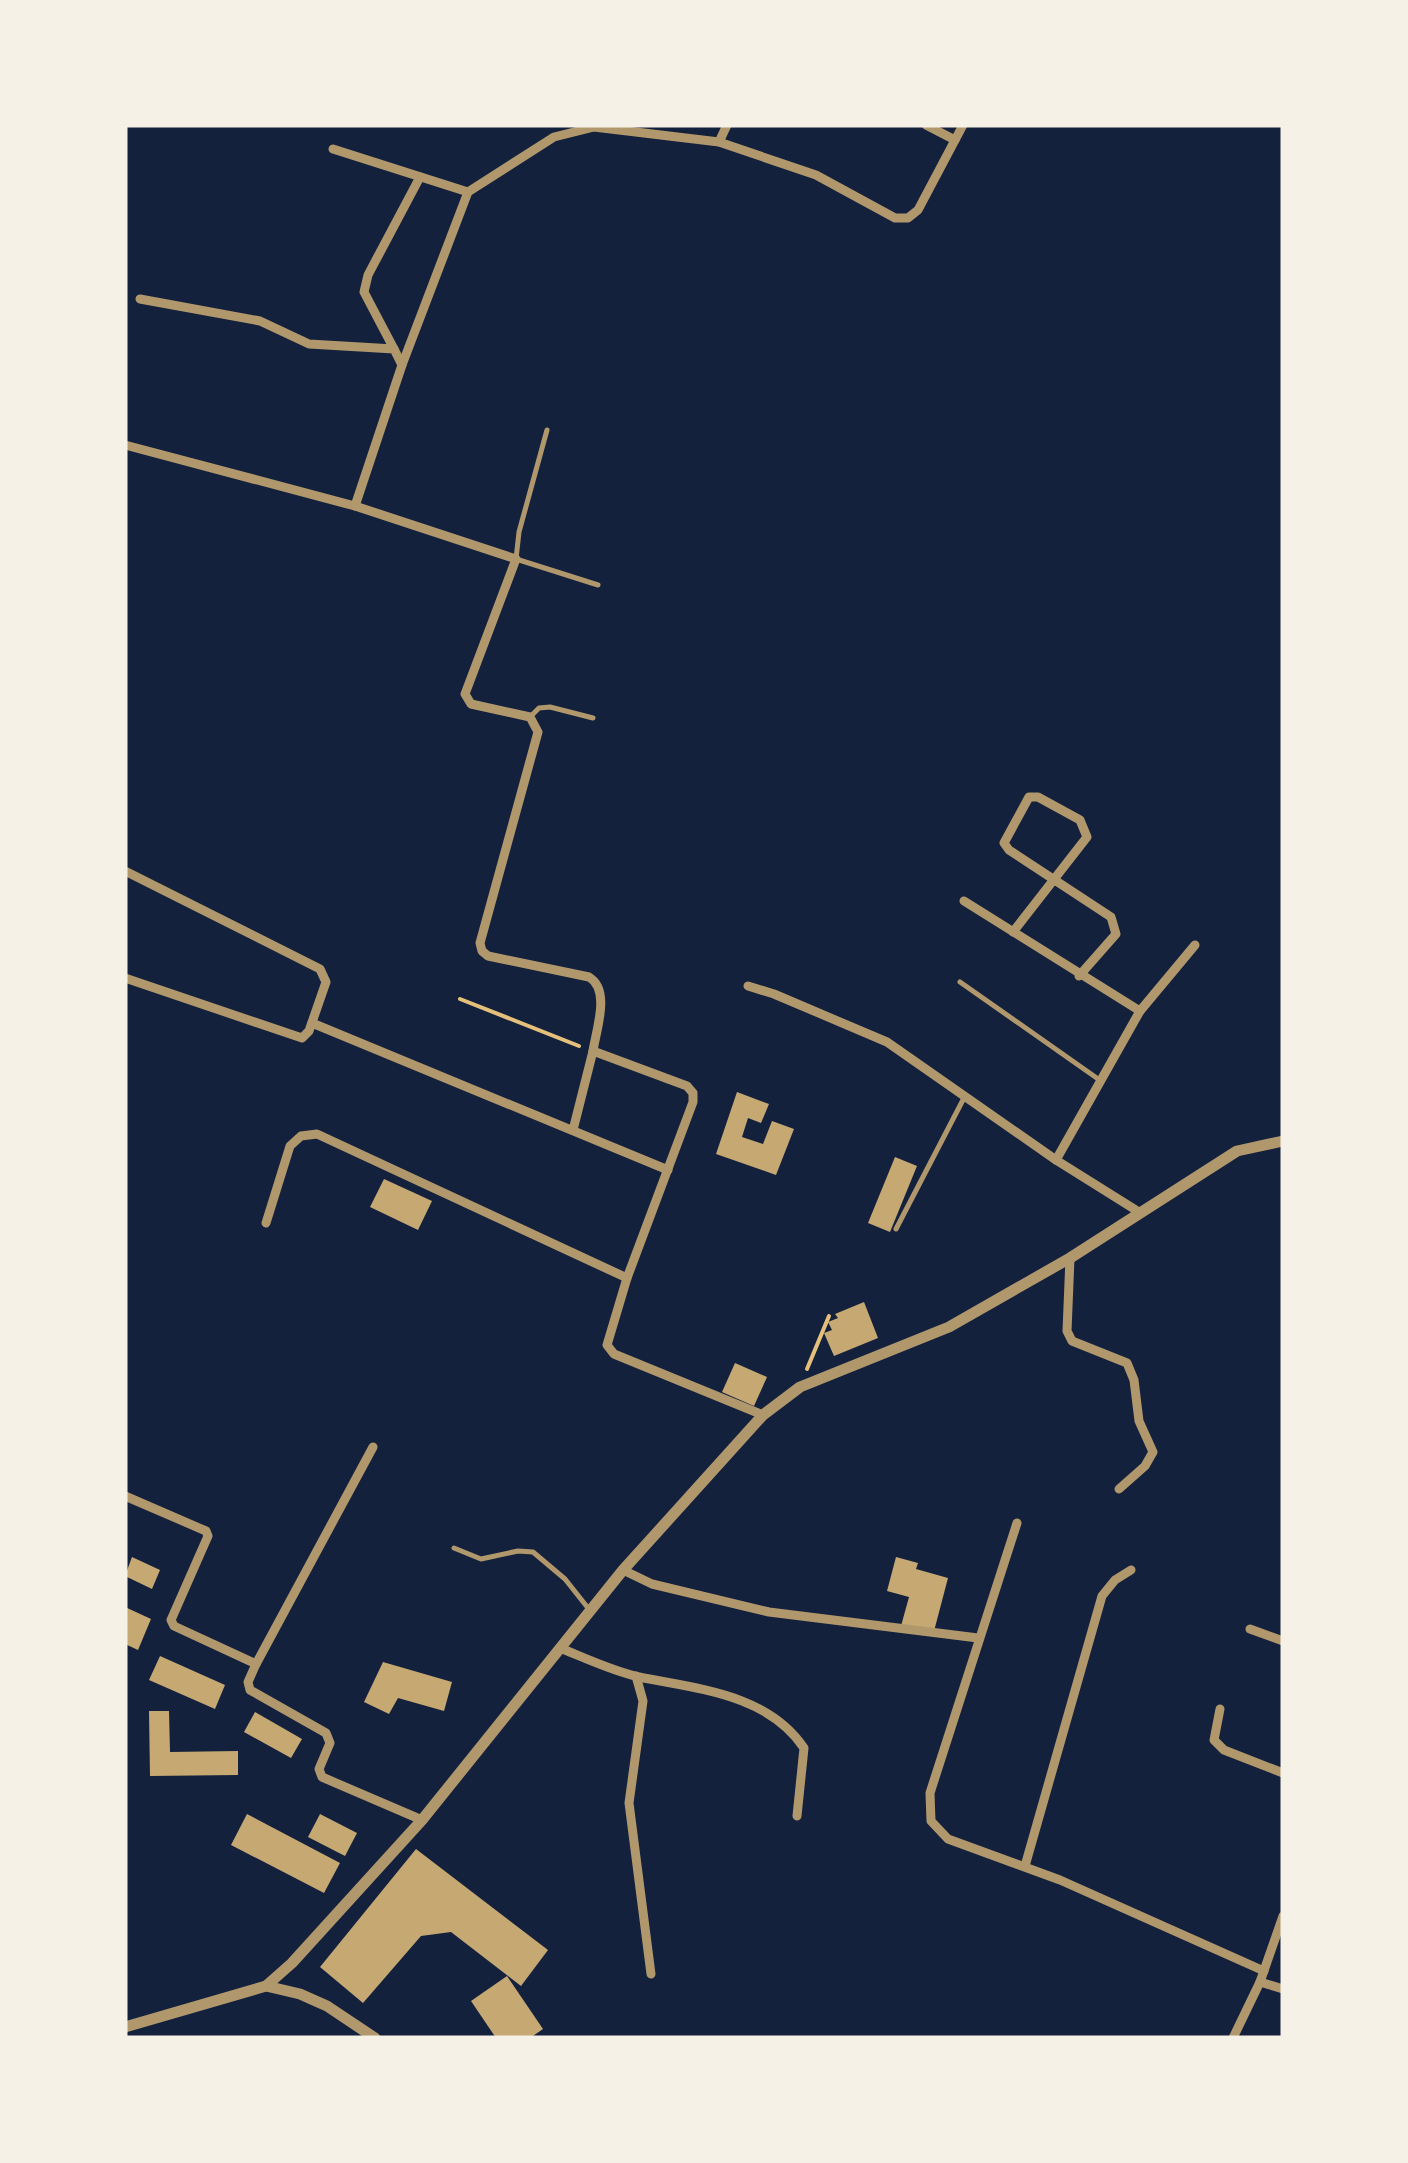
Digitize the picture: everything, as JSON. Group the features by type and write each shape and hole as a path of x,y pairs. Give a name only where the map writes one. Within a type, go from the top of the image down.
{"street":[{"path":"719,142 727,125"},
{"path":"926,125 955,140"},
{"path":"354,506 468,192 554,137 594,127 719,142 816,175 895,218 908,218 918,210 963,125"},
{"path":"333,149 468,192"},
{"path":"402,365 364,292 368,275 420,177"},
{"path":"140,300 260,320 309,344 394,349"},
{"path":"125,445 354,506 516,559 465,694 471,704 530,717 538,732 480,942 488,956 589,977 597,982 601,993 593,1052 572,1130"},
{"path":"1014,932 1054,878 1086,837 1080,820 1038,797 1030,796 1004,843 1009,850 1054,878 1111,917 1116,924 1116,934 1079,976"},
{"path":"125,871 320,969 326,982 312,1023 302,1038 125,978"},
{"path":"964,901 1140,1012"},
{"path":"1056,1160 1140,1012 1195,945"},
{"path":"748,986 888,1042 1056,1160 1139,1212"},
{"path":"312,1023 668,1170"},
{"path":"593,1052 687,1086 694,1102 627,1278 607,1346 614,1354 763,1415"},
{"path":"266,1223 290,1146 301,1136 317,1134 627,1278"},
{"path":"125,2026 266,1986 292,1963 422,1820 623,1570 763,1415 800,1387 949,1327 1070,1258 1237,1151 1283,1141"},
{"path":"1070,1258 1067,1331 1072,1341 1127,1363 1134,1380 1139,1421 1153,1452 1145,1466 1119,1488"},
{"path":"373,1447 248,1682 250,1690 330,1737 319,1770 322,1778 422,1820"},
{"path":"125,1496 206,1531 208,1536 171,1620 178,1629 256,1664"},
{"path":"1018,1523 930,1793 931,1821 948,1840 1025,1866 1264,1971"},
{"path":"623,1570 652,1584 770,1612 978,1638"},
{"path":"1025,1866 1102,1596 1115,1580 1131,1570"},
{"path":"1250,1629 1283,1641"},
{"path":"560,1648 636,1676 700,1687 780,1719 804,1748 797,1816"},
{"path":"636,1676 643,1700 629,1803 651,1974"},
{"path":"1220,1709 1214,1740 1224,1750 1283,1773"},
{"path":"1233,2038 1260,1982 1283,1916"},
{"path":"1260,1982 1283,1989"},
{"path":"266,1986 328,2006 376,2038"}],"lane":[{"path":"547,430 518,532 516,559 598,584"},
{"path":"530,717 539,708 550,707 593,718"},
{"path":"960,982 1101,1081"},
{"path":"896,1229 964,1096"},
{"path":"454,1548 481,1559 533,1552 578,1593 590,1610"},
{"path":"350,2038 353,2024"}],"path":[{"path":"460,999 593,1052"},
{"path":"800,1387 829,1316"}],"building":[{"path":"737,1092 769,1104 761,1123 748,1118 742,1137 763,1144 772,1121 794,1129 776,1175 716,1154"},
{"path":"895,1157 917,1166 890,1232 868,1223"},
{"path":"384,1179 432,1201 418,1230 370,1207"},
{"path":"864,1302 878,1338 834,1356 824,1333 832,1330 828,1322 838,1318 835,1314"},
{"path":"735,1363 767,1377 754,1406 722,1392"},
{"path":"132,1557 160,1570 152,1589 125,1576"},
{"path":"896,1557 918,1563 916,1569 948,1578 933,1635 901,1626 909,1597 887,1591"},
{"path":"125,1607 151,1619 138,1650 125,1644"},
{"path":"160,1656 225,1685 215,1709 149,1680"},
{"path":"383,1662 452,1682 444,1711 398,1698 389,1714 364,1702"},
{"path":"149,1711 169,1711 170,1752 238,1751 238,1775 150,1776"},
{"path":"255,1712 302,1739 291,1758 244,1732"},
{"path":"247,1814 340,1863 324,1893 231,1845"},
{"path":"320,1814 357,1833 345,1856 308,1837"},
{"path":"416,1849 548,1950 521,1986 451,1932 421,1936 363,2003 320,1967"},
{"path":"507,1976 543,2029 530,2038 496,2038 471,2001"}]}
